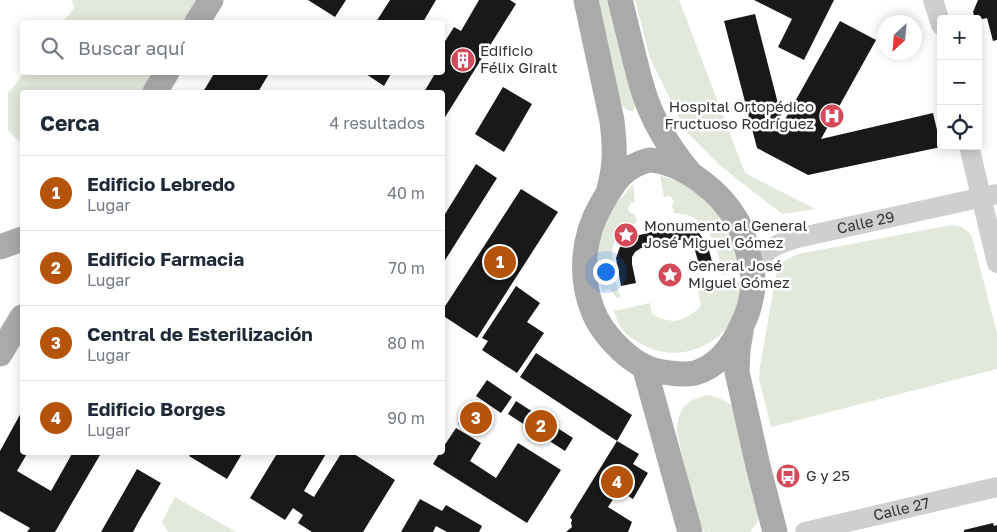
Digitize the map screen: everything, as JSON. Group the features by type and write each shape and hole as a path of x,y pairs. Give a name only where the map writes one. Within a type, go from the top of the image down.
{"main road":[{"path":"198,20 211,0"},
{"path":"586,0 614,137 615,157 613,172 606,196"},
{"path":"620,0 643,91 652,114 675,155 690,173"},
{"path":"156,90 165,75"},
{"path":"660,160 690,173 718,197 739,224 752,276 749,307 726,353 705,369 694,373 671,374 644,366 622,350 610,338 593,312 584,265 591,227 598,210 624,171 640,162 660,160"},
{"path":"0,354 20,320"},
{"path":"742,324 736,372 775,532"},
{"path":"644,366 690,532"}],"street":[{"path":"934,0 938,15"},
{"path":"971,150 989,196 997,263"},
{"name":"Calle 29","path":"752,276 762,256 780,243 989,196"},
{"name":"Calle 27","path":"805,532 997,487"}],"shaded area":[{"path":"72,0 211,0 198,20 65,20 74,8"},
{"path":"596,0 612,0 636,106 633,111 629,111 621,105"},
{"path":"635,0 679,0 745,173 815,209 782,214 718,164 685,130 650,58"},
{"path":"22,75 166,75 156,90 20,90 20,143 8,130 8,93"},
{"path":"660,176 686,183 709,200 728,230 737,260 728,262 725,274 722,275 717,249 709,233 704,226 690,216 674,213 672,206 674,201 670,196 664,197"},
{"path":"633,184 635,202 631,203 628,208 629,212 635,215 637,222 617,236 612,253 613,272 621,297 617,298 610,289 602,291 596,263 600,235 612,209"},
{"path":"952,225 964,228 972,237 997,333 997,369 771,427 759,379 778,264 798,254"},
{"path":"741,281 739,305 732,321 712,341 687,351 674,353 647,347 624,332 619,325 614,311 650,303 652,314 666,320 678,320 690,315 701,306 698,291"},
{"path":"707,395 722,399 735,409 760,511 758,521 750,532 705,532 696,515 677,432 677,424 681,412 688,403"},
{"path":"175,497 236,532 168,532 162,522"}],"building":[{"path":"308,0 346,0 335,17"},
{"path":"390,0 436,0 424,20 377,20"},
{"name":"Edificio Félix Giralt","path":"479,0 510,0 516,4 445,117 445,90 425,90 434,75 445,75 445,41 454,27 461,31"},
{"path":"754,0 834,0 804,60 778,47 792,19"},
{"path":"978,0 997,0 997,40 993,41 987,18 982,19 982,15 974,15 973,12"},
{"path":"755,14 783,123 840,21 876,40 821,139 933,113 937,130 937,148 808,175 757,148 724,21"},
{"path":"213,75 268,75 259,90 204,90"},
{"path":"368,75 390,75 384,86"},
{"path":"503,87 532,104 504,152 475,134"},
{"path":"476,164 497,178 445,260 445,214"},
{"path":"521,189 558,212 477,338 445,317 445,306"},
{"path":"674,226 695,229 707,243 713,265 700,268 694,247 684,240 676,240 641,248 635,252 632,257 632,264 636,283 621,286 616,258 620,247 636,236"},
{"path":"675,267 677,280 664,282 662,269"},
{"path":"516,286 540,303 527,322 544,333 517,373 482,350 488,341 482,338"},
{"path":"536,353 632,415 617,441 520,377"},
{"path":"487,380 512,397 501,413 476,396"},
{"path":"473,400 493,413 479,436 458,424"},
{"path":"516,401 573,438 565,451 508,414"},
{"path":"20,415 20,455 26,455 17,471 51,491 71,455 100,455 55,532 27,532 30,528 0,511 0,451"},
{"path":"456,428 481,443 470,461 496,478 518,443 561,470 527,523 433,464 438,455 445,455 445,444"},
{"path":"617,441 639,454 633,464 648,473 633,499 619,490 608,507 632,522 628,532 566,532 572,527 570,517"},
{"path":"190,455 241,455 227,479"},
{"path":"276,455 325,455 304,491 314,497 340,455 356,455 395,480 363,532 312,532 298,523 303,515 293,508 285,520 250,498"},
{"path":"137,469 161,483 133,532 101,532"},
{"path":"420,499 442,511 446,505 482,526 479,532 447,532 436,526 433,532 401,532"},
{"path":"993,523 994,526 997,525 997,532 964,532 964,530"}],"place":[{"name":"Edificio Félix Giralt","path":"463,60"},
{"name":"Hospital Ortopédico Fructuoso Rodríguez","path":"832,116"},
{"name":"Monumento al General José Miguel Gómez","path":"626,235"},
{"name":"Edificio Lebredo","path":"500,262"},
{"name":"General José Miguel Gómez","path":"670,275"},
{"name":"Central de Esterilización","path":"476,418"},
{"name":"Edificio Farmacia","path":"541,426"},
{"name":"G y 25","path":"788,476"},
{"name":"Edificio Borges","path":"617,482"}]}
